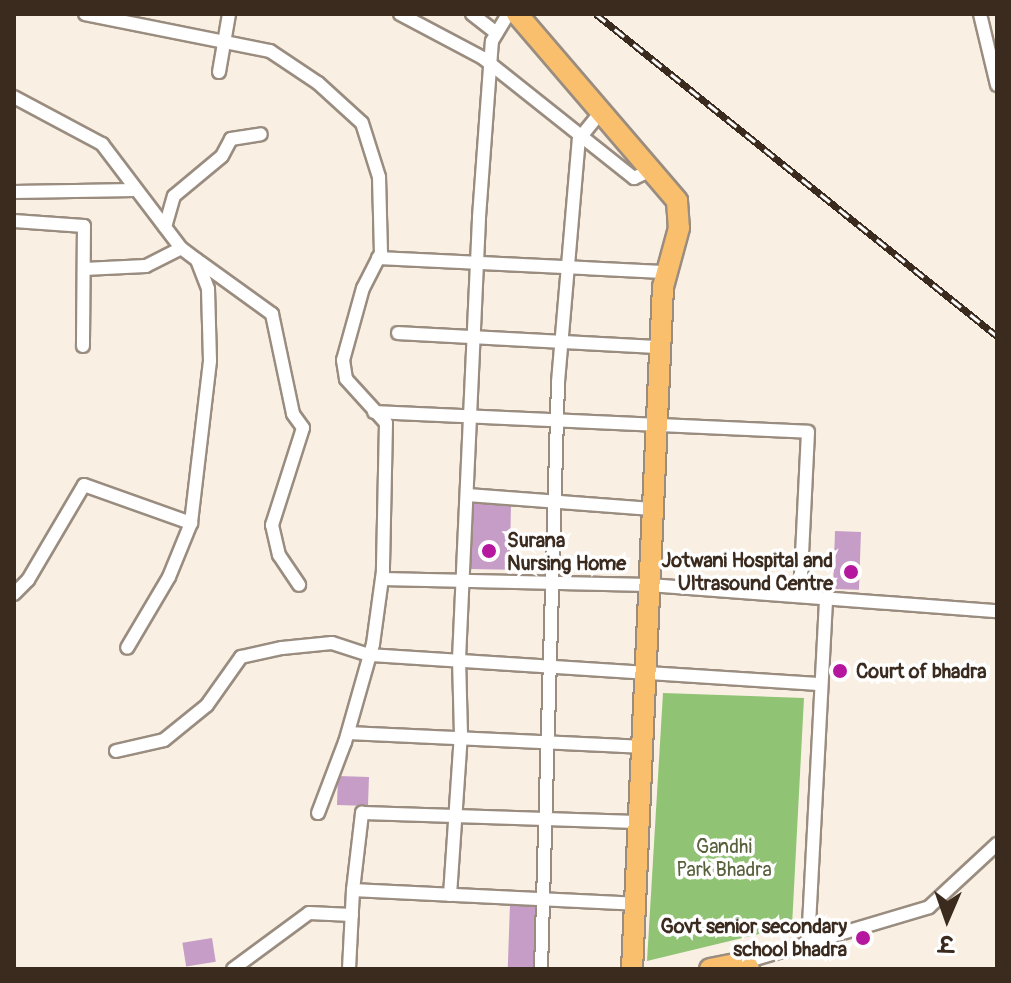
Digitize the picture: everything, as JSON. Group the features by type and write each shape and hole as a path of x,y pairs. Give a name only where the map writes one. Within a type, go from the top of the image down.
{"main road":[{"path":"517,14 677,201 679,228 668,272 660,347 632,969"},
{"path":"710,969 747,966"}],"street":[{"path":"85,14 270,51 318,83 362,123 379,177 378,258 363,288 343,360 346,379 386,423 389,449 382,579 370,655 348,733 318,813"},
{"path":"152,28 155,14"},
{"path":"219,72 222,39 229,14"},
{"path":"400,14 490,64 579,139 634,178 651,170"},
{"path":"472,14 496,33"},
{"path":"450,895 461,735 459,659 477,264 490,64 496,33 508,14"},
{"path":"980,14 997,85"},
{"path":"14,97 102,144 181,248 272,314 293,414 303,428 272,525 279,555 299,585"},
{"path":"541,969 561,344 579,139 601,112"},
{"path":"165,227 174,196 222,156 231,139 261,134"},
{"path":"14,192 135,190"},
{"path":"14,221 84,226 83,346"},
{"path":"84,269 146,266 181,248"},
{"path":"378,258 668,272"},
{"path":"127,648 169,577 191,523 210,361 208,289 197,260"},
{"path":"398,333 474,340 660,347"},
{"path":"374,412 656,428 808,432 800,595"},
{"path":"14,594 28,580 84,485 191,523"},
{"path":"467,495 652,509"},
{"path":"382,579 649,585 997,611"},
{"path":"808,944 826,598"},
{"path":"116,751 164,740 207,705 241,657 332,643 370,655 820,684"},
{"path":"348,733 461,735 641,747"},
{"path":"349,969 353,890 362,813 638,822"},
{"path":"747,966 929,907 997,844"},
{"path":"353,890 635,904"},
{"path":"233,969 309,913 352,915"}],"green space":[{"name":"Gandhi Park Bhadra","path":"663,693 804,698 792,926 647,961"}],"building":[{"path":"471,502 511,503 510,570 470,569"},
{"path":"835,531 861,532 859,590 833,589"},
{"path":"338,776 369,777 368,806 337,805"},
{"path":"510,904 536,905 534,969 508,969"},
{"path":"212,938 216,962 186,966 182,943"}],"railway":[{"path":"596,14 997,336"}],"place":[{"name":"Surana Nursing Home","path":"489,551"},
{"name":"Jotwani Hospital and Ultrasound Centre","path":"851,572"},
{"name":"Court of bhadra","path":"840,671"},
{"name":"Govt senior secondary school bhadra","path":"863,938"}]}
